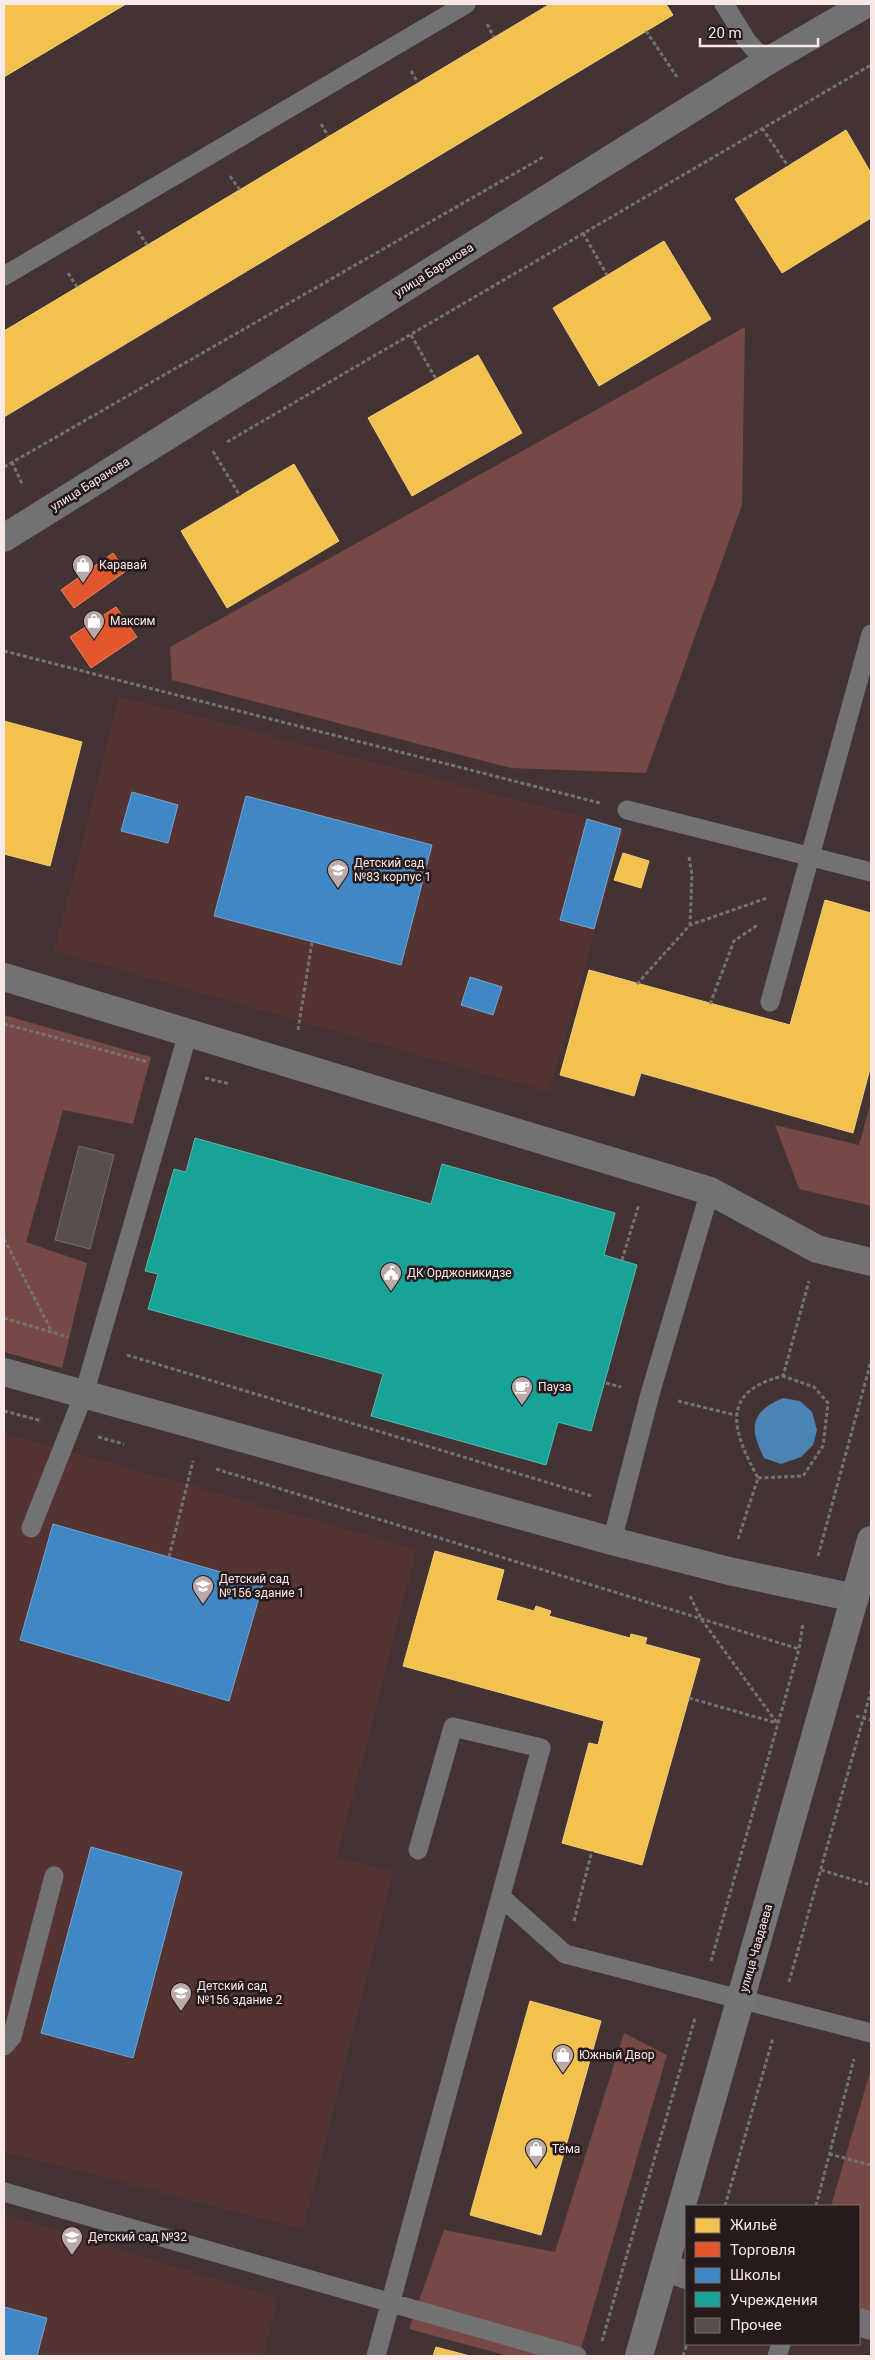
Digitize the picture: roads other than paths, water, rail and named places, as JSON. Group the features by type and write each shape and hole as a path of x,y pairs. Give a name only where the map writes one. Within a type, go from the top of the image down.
{"street":[{"name":"улица Баранова","path":"4,538 766,62 866,4"},
{"path":"4,977 290,1062 710,1192 817,1249 871,1262"},
{"path":"4,1372 669,1556 809,1590 863,1597"},
{"name":"улица Чаадаева","path":"691,2205 741,2000 863,1597 871,1540"},
{"name":"улица Чаадаева","path":"640,2356 675,2271 685,2230"}],"lane":[{"path":"4,276 466,4"},
{"path":"724,4 747,41 766,62"},
{"path":"770,1002 808,856 871,634"},
{"path":"627,810 871,872"},
{"path":"31,1528 84,1394 188,1033"},
{"path":"612,1541 619,1504 710,1192"},
{"path":"376,2356 541,1748 453,1727 418,1850"},
{"path":"4,2046 12,2037 54,1876"},
{"path":"501,1897 565,1954 866,2032"},
{"path":"4,2192 577,2356"}],"water":[{"path":"783,1398 800,1401 812,1412 817,1430 813,1445 801,1457 781,1464 764,1458 755,1430 759,1415 764,1409"}],"place":[{"name":"Каравай","path":"83,584"},
{"name":"Максим","path":"94,640"},
{"name":"Детский сад №83 корпус 1","path":"338,889"},
{"name":"ДК Орджоникидзе","path":"391,1292"},
{"name":"Пауза","path":"522,1406"},
{"name":"Детский сад №156 здание 1","path":"203,1605"},
{"name":"Детский сад №156 здание 2","path":"181,2012"},
{"name":"Южный Двор","path":"563,2074"},
{"name":"Тёма","path":"536,2168"},
{"name":"Детский сад №32","path":"72,2256"}]}
